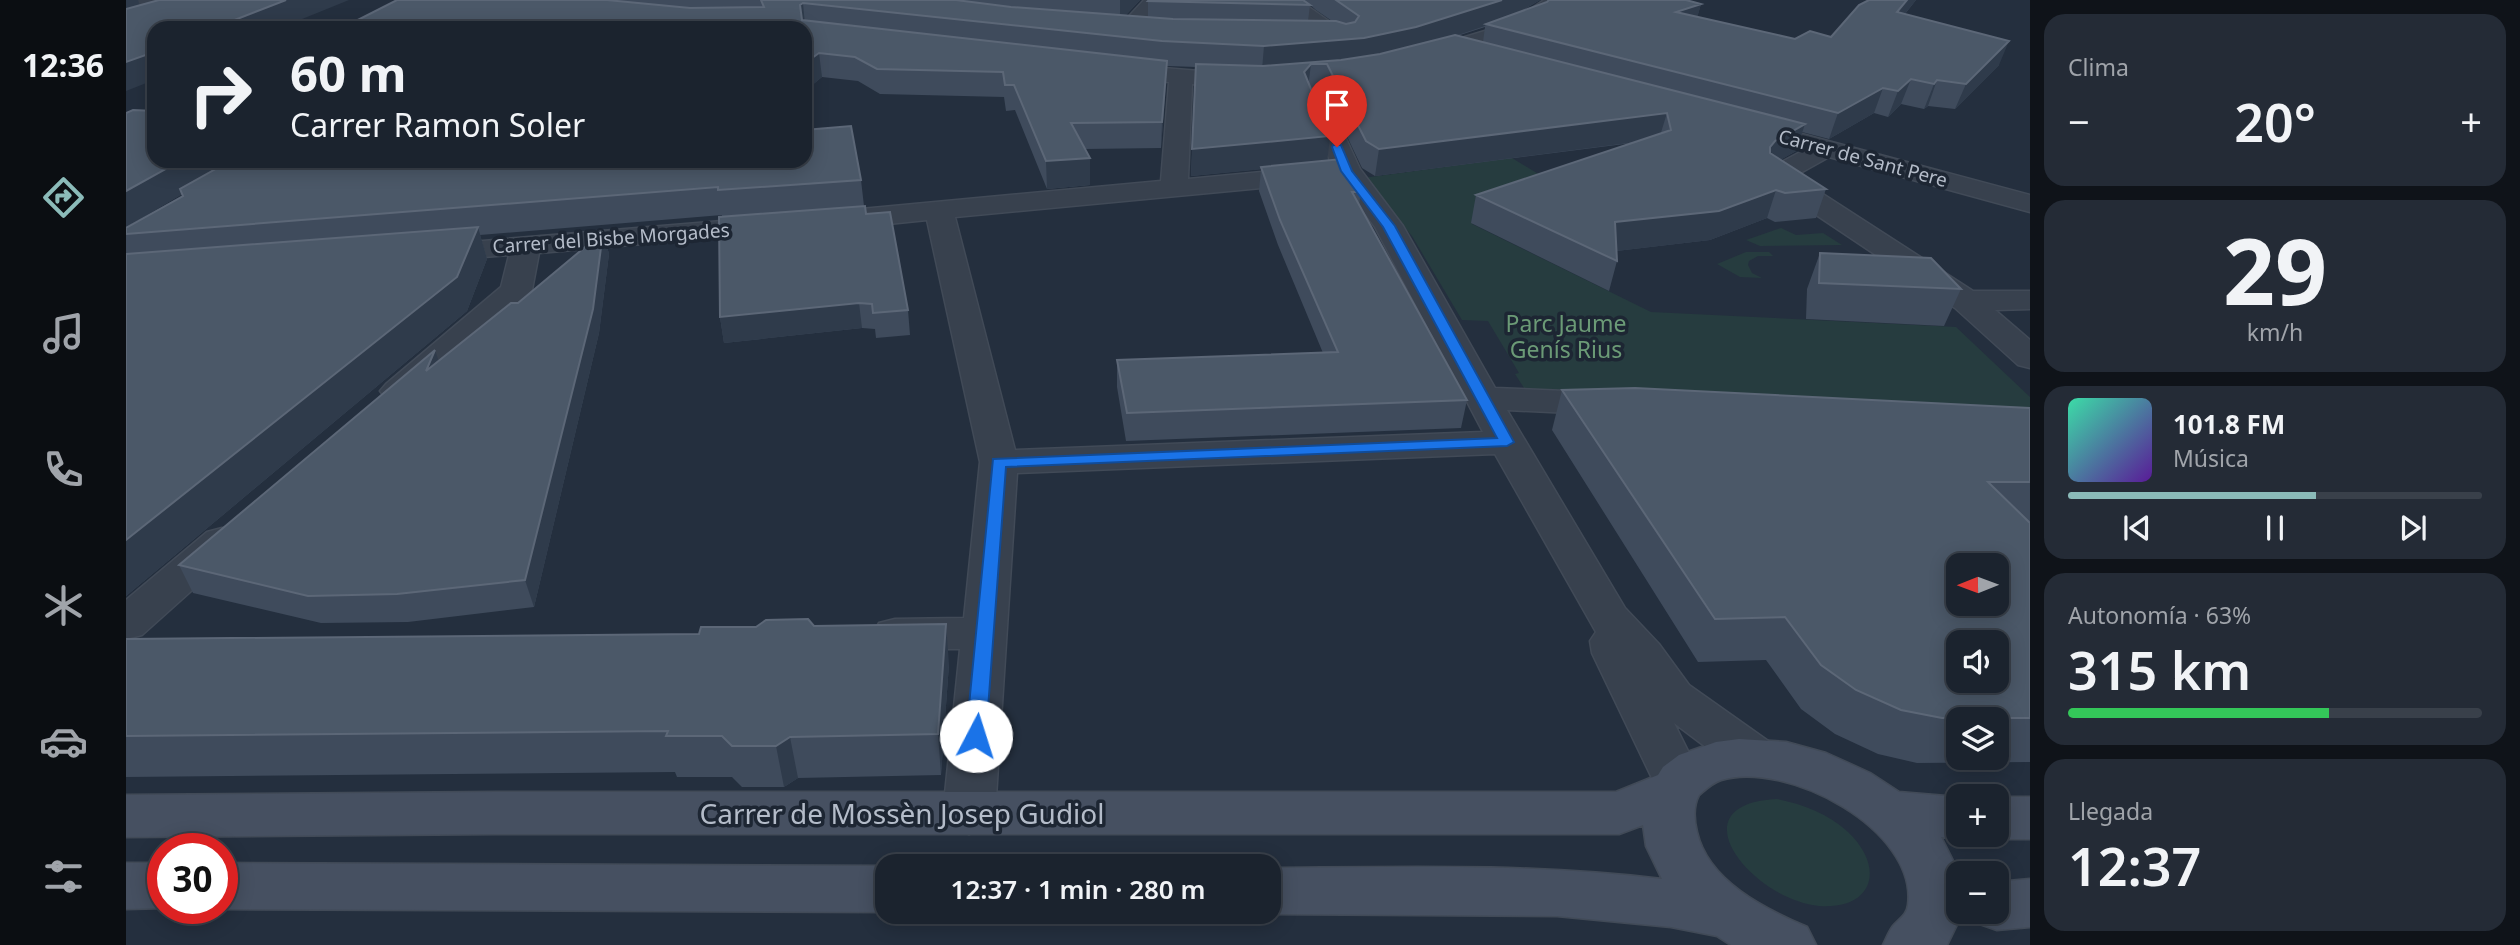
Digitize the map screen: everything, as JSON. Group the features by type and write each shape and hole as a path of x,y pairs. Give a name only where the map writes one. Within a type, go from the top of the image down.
{"street":[{"path":"126,26 160,16 146,0"},
{"path":"1126,31 1156,0"},
{"path":"1405,62 1453,50 1538,16 1555,0"},
{"path":"1284,7 1339,36 1376,62"},
{"path":"1102,30 1154,33"},
{"path":"1303,37 1339,36"},
{"path":"1453,50 1490,59"},
{"path":"1101,69 1181,78 1268,83"},
{"path":"1174,188 1181,78"},
{"path":"1314,85 1347,171 1389,226 1507,442 1608,618 1643,655 1672,697 1753,756"},
{"name":"Carrer de Sant Pere","path":"1732,122 2030,204"},
{"path":"1825,148 1776,176 1966,301 2030,358"},
{"name":"Carrer del Bisbe Morgades","path":"404,254 940,213 1347,171"},
{"path":"940,213 999,463 969,813"},
{"path":"368,416 516,290 526,245"},
{"path":"1966,301 2030,300"},
{"path":"1484,398 1640,406"},
{"path":"999,463 1507,442"},
{"path":"126,624 253,516"},
{"path":"1608,618 1615,653 1676,786 1668,807 1674,849 1687,872 1705,894 1766,937 1787,945"},
{"path":"862,635 985,633"},
{"name":"Carrer de Mossèn Josep Gudiol","path":"126,816 1619,813 1676,786 1697,767 1723,759 1753,756 1787,761 1822,772 1856,789 1887,811"},
{"path":"1887,811 1946,818"},
{"path":"1887,811 1927,860 1936,886 1936,921"},
{"path":"2009,818 2030,818"},
{"path":"126,886 147,886"},
{"path":"238,887 875,890"},
{"path":"1281,891 1584,892 1668,901 1730,914"},
{"path":"2009,905 2030,903"}],"green space":[{"name":"Parc Jaume Genís Rius","path":"1512,158 1565,190 1472,224 1651,312 1956,327 2030,397 2030,420 1528,394 1515,374 1519,373 1488,321 1462,320 1412,236 1363,178"},
{"path":"1781,228 1796,235 1823,233 1842,245 1760,246 1746,240"},
{"path":"1746,252 1769,252 1773,256 1758,256 1749,261 1752,273 1762,278 1740,277 1717,264"},
{"path":"1777,799 1815,811 1848,832 1860,846 1870,872 1868,884 1862,894 1852,901 1819,906 1794,900 1749,871 1734,852 1727,833 1730,817 1746,805"}],"building":[{"path":"159,0 286,0 232,21 147,21 147,54 126,62 126,9"},
{"path":"397,0 607,0 690,8 764,7 761,0 956,0 1011,7 1173,19 1336,21 1346,24 1355,22 1359,16 1336,0 1502,0 1416,27 1364,38 1264,46 1162,41 803,3 800,5 802,20 811,21 356,21"},
{"path":"1303,0 1310,5 1148,1"},
{"path":"1549,0 1686,0 1701,4 1676,12 1795,39 1810,31 1831,37 1859,5 1869,0 1907,0 1897,12 2009,41 1966,84 1937,80 1934,84 1911,79 1898,91 1883,88 1838,113 1486,24"},
{"path":"812,21 1167,61 1162,122 1071,123 1090,158 1046,161 1014,85 1005,85 1003,72 877,69 855,57 819,53 812,58"},
{"path":"1455,35 1805,124 1775,141 1770,147 1770,153 1826,189 1785,193 1776,190 1719,211 1615,222 1617,261 1476,195 1671,130 1667,113 1379,149 1366,141 1327,64 1311,64 1304,72 1330,136 1192,149 1196,64 1263,66 1341,60 1380,54"},
{"path":"133,110 147,111 147,168 167,168 126,191 126,113"},
{"path":"851,126 861,180 718,190 718,187 126,234 126,228 183,196 180,189 218,168 812,168 812,129"},
{"path":"1342,159 1361,192 1352,192 1467,400 1127,413 1117,360 1338,352 1280,220 1261,167"},
{"path":"865,206 866,214 890,212 908,310 873,313 872,304 859,303 720,317 719,217"},
{"path":"478,227 457,277 126,540 126,254"},
{"path":"603,232 593,309 525,580 397,594 308,596 179,565 435,350 426,371 511,303 518,303"},
{"path":"1820,253 1931,258 1961,289 1819,283"},
{"path":"1635,388 2030,408 2030,482 1988,482 2030,523 2030,718 2009,718 2009,707 1946,707 1946,718 1901,710 1856,690 1821,665 1785,617 1715,619 1562,390"},
{"path":"808,619 814,626 946,624 938,734 790,737 776,746 732,746 722,736 666,736 668,731 126,736 126,639 699,634 701,627 756,627 766,620"}],"route":[{"path":"976,736 999,463 1507,442 1389,226 1347,171 1337,147"}]}
